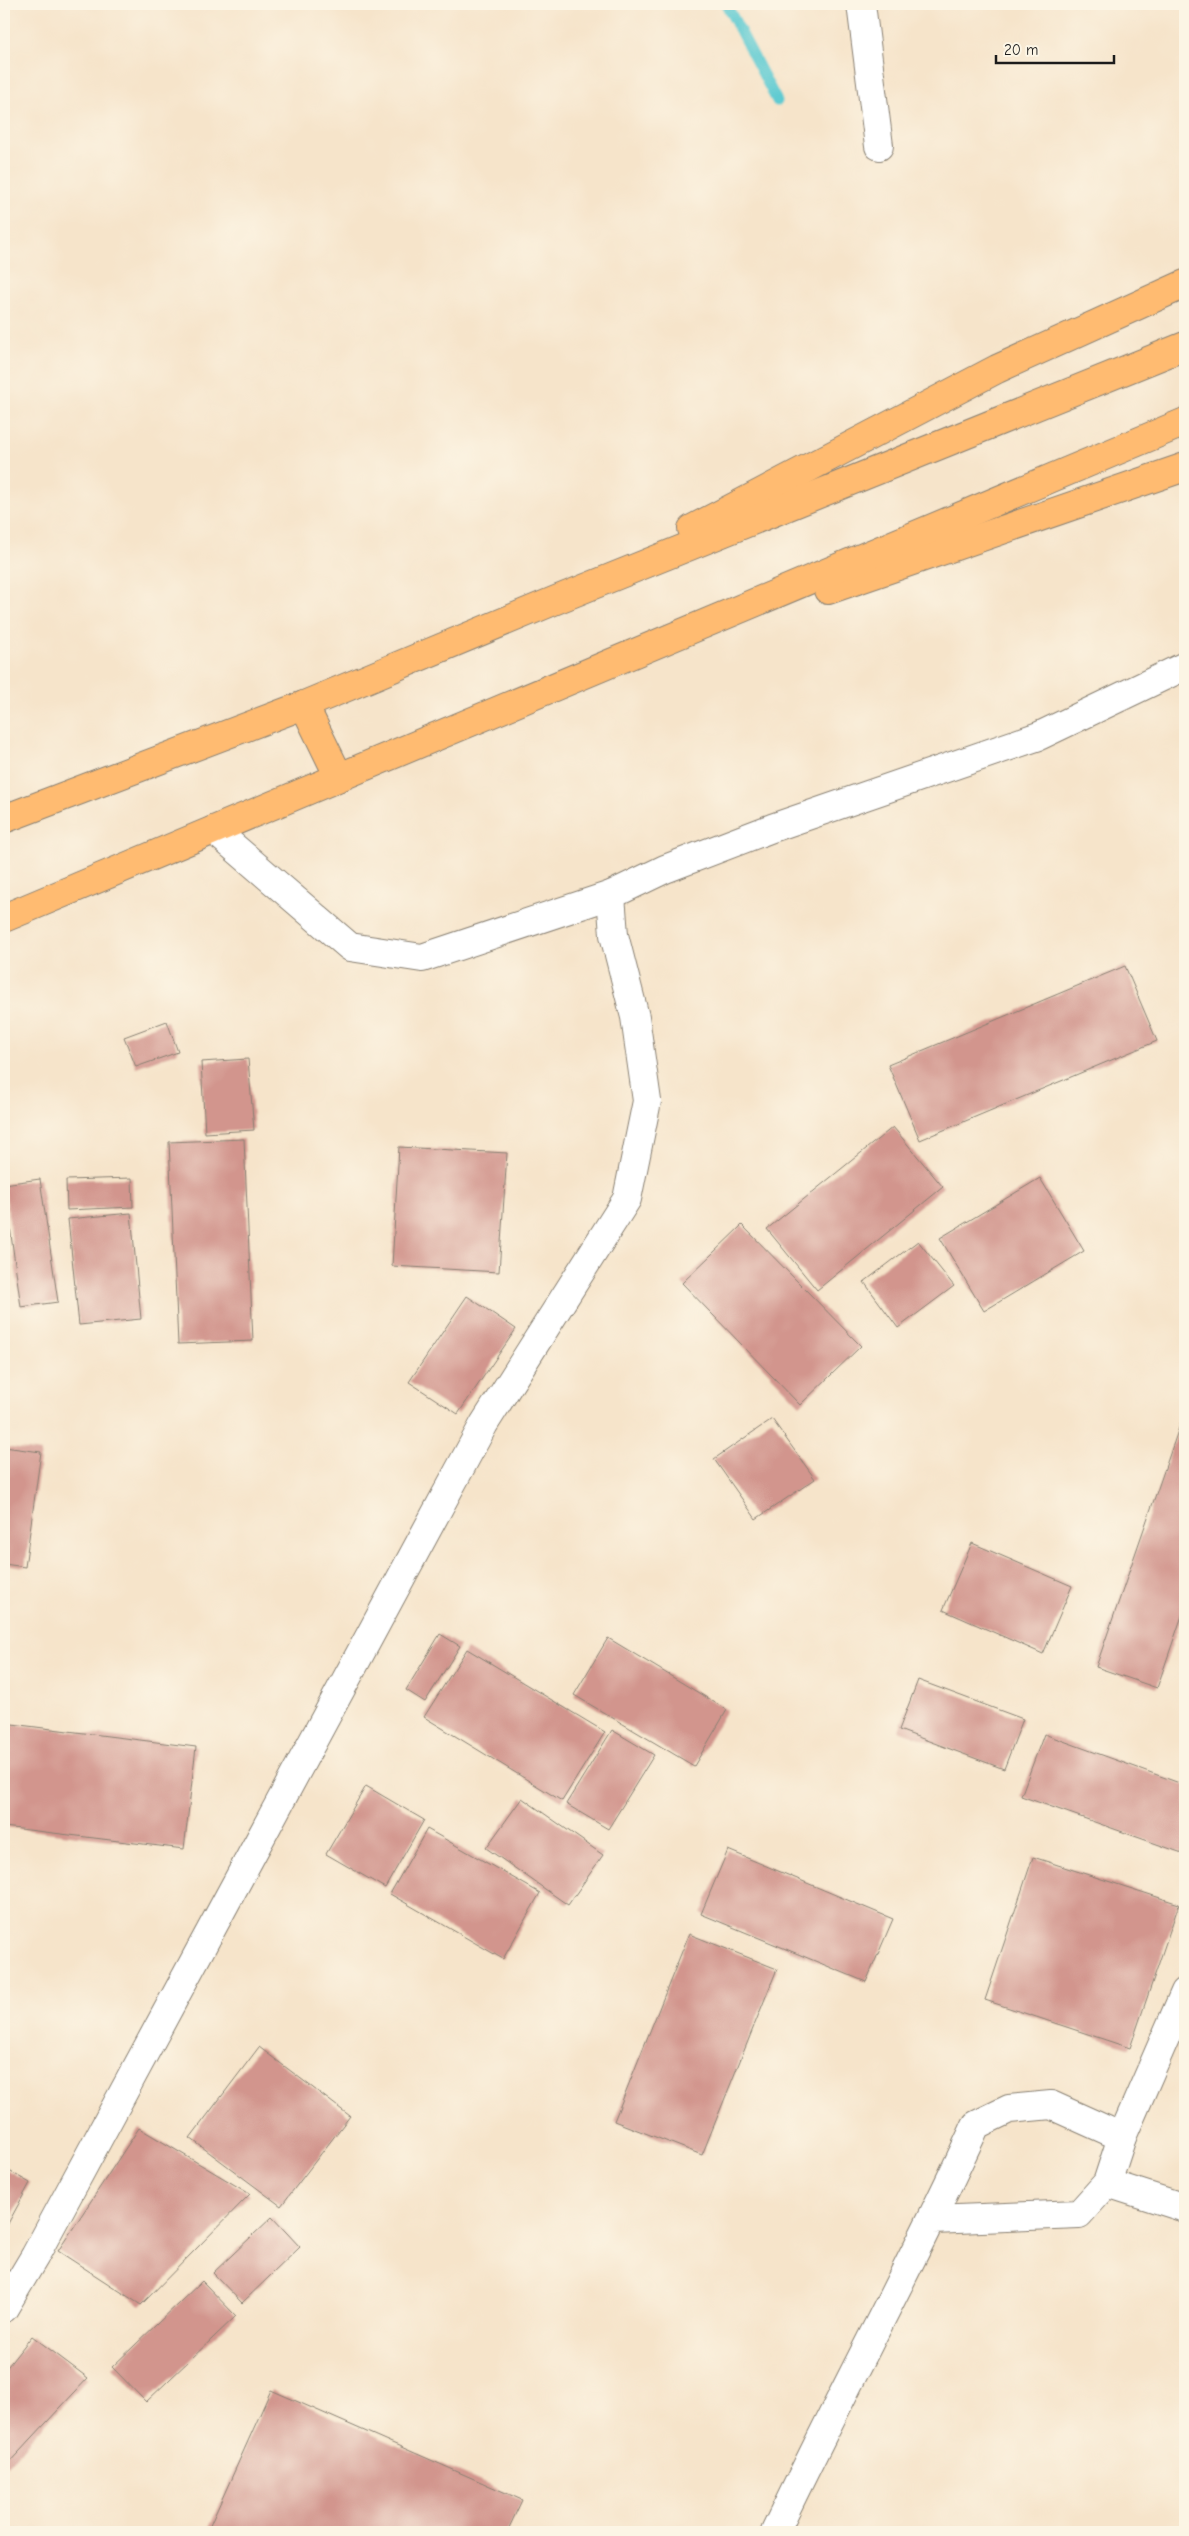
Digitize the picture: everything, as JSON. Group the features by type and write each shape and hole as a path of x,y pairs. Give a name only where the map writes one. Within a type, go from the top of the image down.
{"highway":[{"path":"556,600 997,369 1185,284"},
{"path":"4,819 304,705 556,600 1185,346"},
{"path":"4,918 1185,422"},
{"path":"604,666 1185,468"},
{"path":"304,705 339,777"}],"street":[{"path":"860,4 878,146"},
{"path":"214,830 350,947 422,958 611,895 665,869 772,828 1039,736 1185,666"},
{"path":"4,2308 35,2256 484,1424 627,1199 647,1101 634,1017 614,935 611,895"},
{"path":"933,2220 1080,2214 1107,2183 1122,2136 1185,1992"},
{"path":"775,2532 813,2453 933,2220 976,2125 1009,2109 1051,2105 1122,2136"},
{"path":"1107,2183 1185,2208"}],"building":[{"path":"1125,966 1157,1041 920,1140 888,1065"},
{"path":"167,1021 178,1052 136,1067 124,1037"},
{"path":"248,1059 254,1130 205,1133 201,1062"},
{"path":"893,1127 943,1187 817,1290 767,1229"},
{"path":"244,1139 253,1341 178,1344 169,1142"},
{"path":"399,1147 507,1153 499,1272 392,1266"},
{"path":"132,1178 133,1207 67,1210 66,1180"},
{"path":"1040,1178 1084,1251 984,1311 940,1238"},
{"path":"40,1179 58,1302 21,1307 4,1184"},
{"path":"131,1213 141,1319 79,1325 68,1219"},
{"path":"742,1225 861,1346 800,1405 682,1283"},
{"path":"918,1241 954,1286 898,1328 864,1282"},
{"path":"467,1296 516,1329 458,1414 409,1382"},
{"path":"772,1419 815,1479 756,1519 714,1459"},
{"path":"1181,1422 1185,1423 1185,1607 1157,1688 1096,1667"},
{"path":"4,1447 41,1452 25,1567 4,1564"},
{"path":"972,1543 1072,1586 1043,1654 943,1610"},
{"path":"440,1634 460,1646 425,1702 406,1690"},
{"path":"608,1638 727,1710 694,1766 574,1695"},
{"path":"467,1649 605,1732 562,1801 424,1717"},
{"path":"918,1680 1023,1719 1004,1769 899,1730"},
{"path":"4,1723 196,1747 184,1849 4,1827"},
{"path":"612,1730 654,1755 608,1829 566,1804"},
{"path":"1044,1734 1185,1785 1185,1854 1021,1796"},
{"path":"366,1786 424,1820 385,1888 326,1854"},
{"path":"522,1798 603,1855 568,1905 486,1848"},
{"path":"427,1829 540,1893 503,1959 390,1894"},
{"path":"728,1850 893,1919 866,1982 701,1914"},
{"path":"1033,1857 1179,1904 1130,2048 985,2000"},
{"path":"689,1934 777,1969 702,2155 614,2121"},
{"path":"259,2047 350,2116 281,2206 190,2138"},
{"path":"139,2128 250,2194 141,2305 58,2251"},
{"path":"4,2168 30,2183 4,2231"},
{"path":"272,2217 300,2247 242,2303 213,2273"},
{"path":"202,2281 236,2316 146,2402 112,2367"},
{"path":"32,2336 88,2378 4,2468 4,2371"},
{"path":"271,2390 522,2500 507,2532 213,2532 208,2530"}],"waterway":[{"path":"726,4 777,101"}]}
